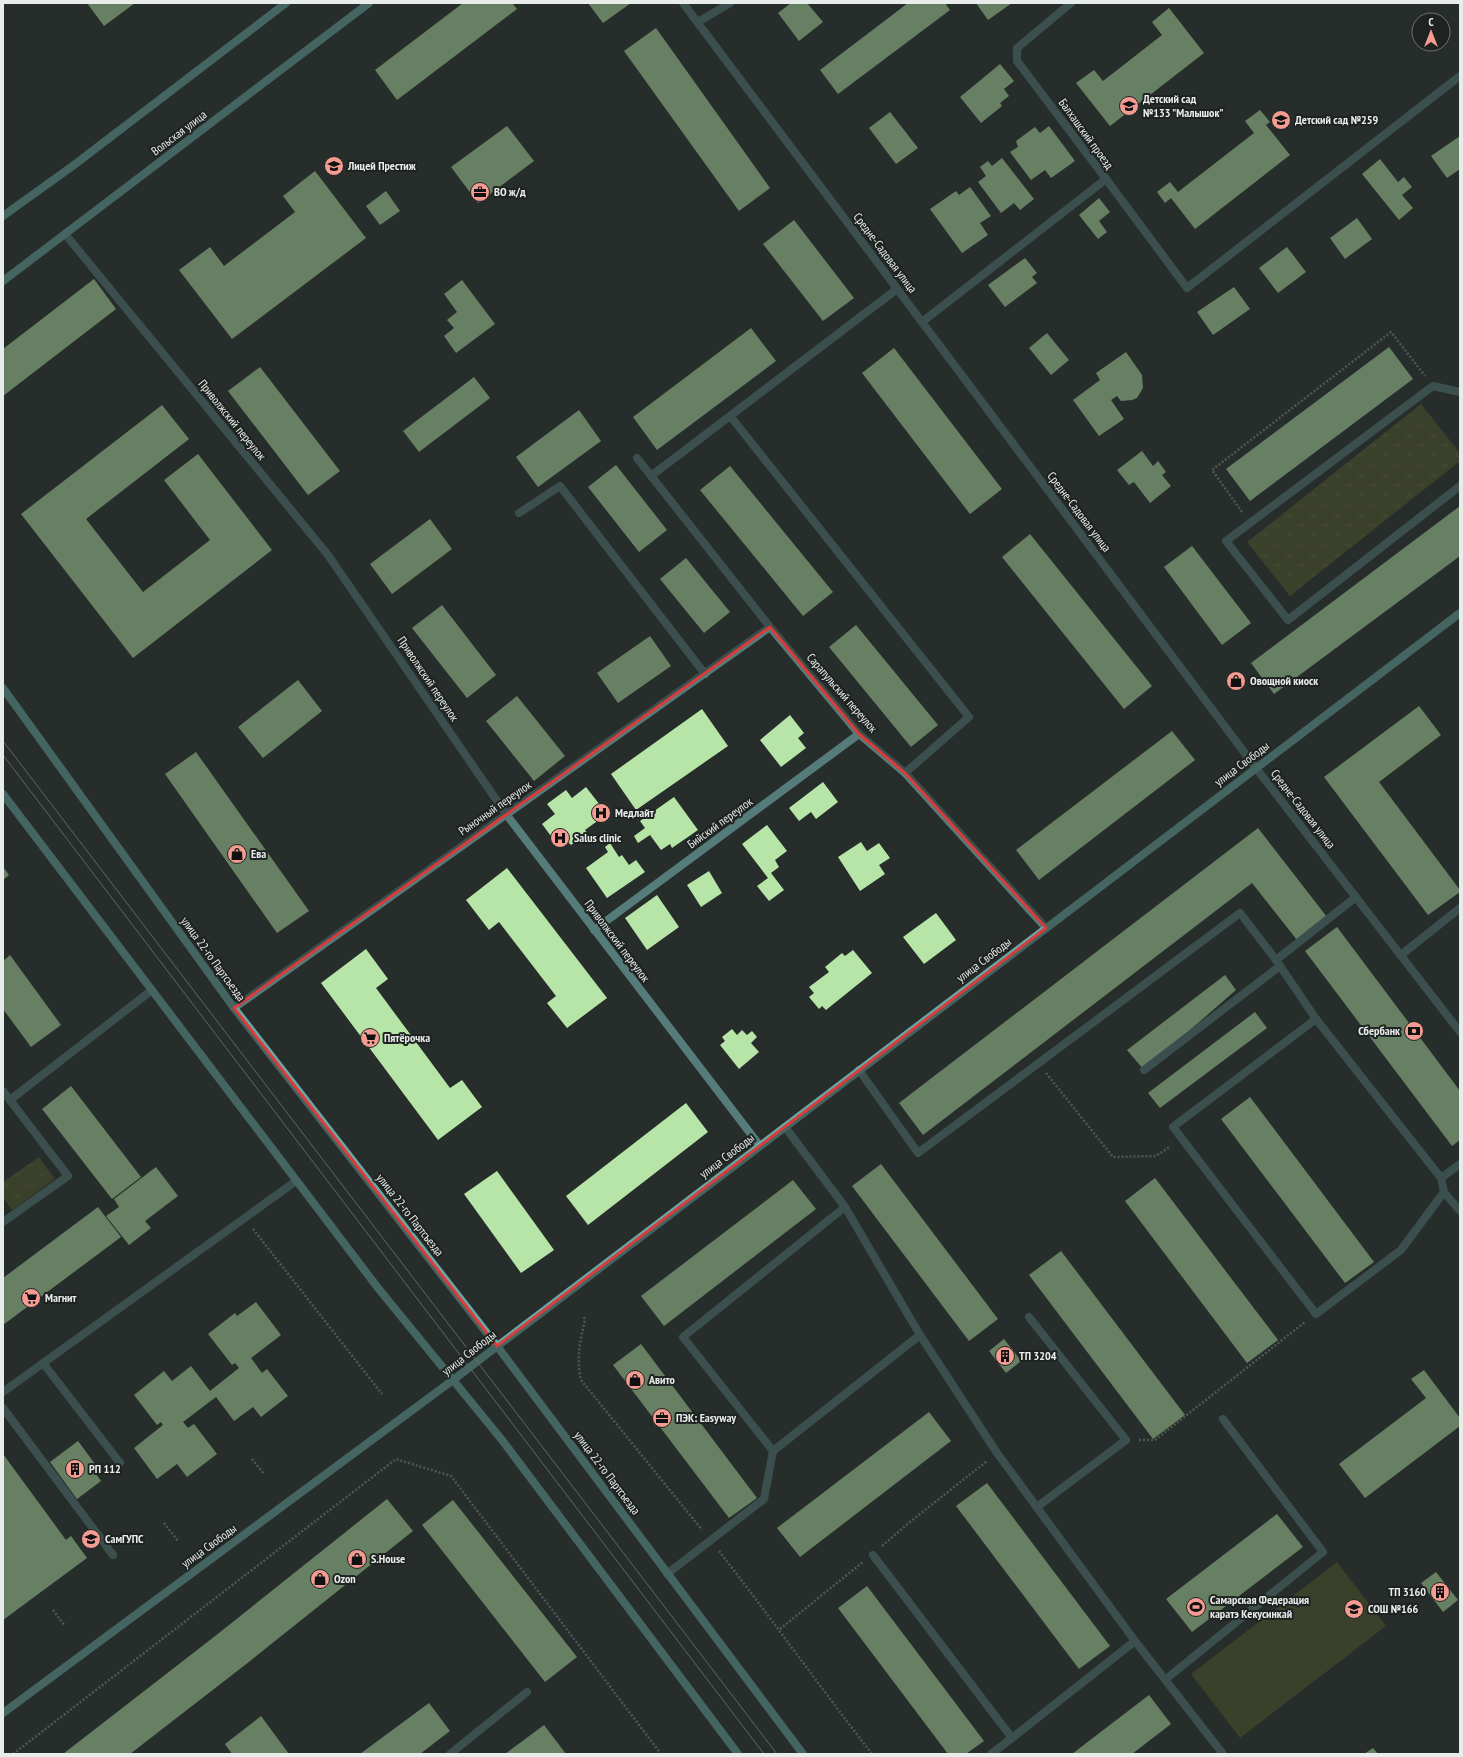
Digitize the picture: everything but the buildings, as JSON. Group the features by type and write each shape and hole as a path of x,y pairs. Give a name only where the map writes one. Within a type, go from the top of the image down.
{"main road":[{"path":"3,216 74,165 286,3"},
{"name":"Вольская улица","path":"3,281 369,3"},
{"name":"улица Свободы","path":"3,1713 453,1380 1460,612"},
{"name":"улица 22-го Партсъезда","path":"3,688 234,1008 497,1346 803,1754"},
{"path":"3,794 378,1288 502,1440 738,1754"}],"street":[{"name":"Средне-Садовая улица","path":"684,3 1256,768 1460,1032"},
{"path":"698,22 730,3"},
{"name":"Балхашский проезд","path":"922,322 1106,179 1017,61 1017,48 1071,3"},
{"path":"1106,179 1187,288 1460,76"},
{"name":"Приволжский переулок","path":"65,234 328,555 506,814 760,1146"},
{"path":"651,476 731,417 897,289"},
{"path":"1460,392 1433,386 1226,541 1288,620 1460,486"},
{"path":"731,417 968,717 905,773"},
{"name":"Сарапульский переулок","path":"637,458 770,627 860,734 905,773 1046,928"},
{"path":"519,512 560,486 705,674"},
{"name":"Рыночный переулок","path":"234,1008 770,627"},
{"name":"Бийский переулок","path":"594,930 860,734"},
{"path":"1144,1070 1278,963 1356,897"},
{"path":"1400,955 1460,908"},
{"path":"860,1070 918,1153 1240,913 1278,963 1316,1019 1441,1178 1444,1192 1460,1212"},
{"path":"10,1100 152,990"},
{"path":"1316,1019 1174,1127 1182,1138 1316,1314 1402,1250 1444,1192"},
{"path":"3,1091 68,1176 3,1222"},
{"path":"785,1127 845,1207 920,1335 997,1453 1135,1641 1223,1754"},
{"path":"1441,1178 1460,1164"},
{"path":"3,1392 296,1181"},
{"path":"773,1452 683,1337 845,1207"},
{"path":"1029,1317 1126,1440 1037,1507"},
{"path":"667,1574 764,1499 773,1452 920,1335"},
{"path":"43,1363 120,1463"},
{"path":"3,1408 113,1556"},
{"path":"1166,1679 1323,1552 1223,1419"},
{"path":"873,1555 1012,1738"},
{"path":"991,1754 1135,1641"},
{"path":"450,1754 527,1692"}],"path":[{"path":"1250,523 1212,470 1391,332 1433,386"},
{"path":"1039,1063 1113,1157 1156,1156 1182,1138"},
{"path":"244,1218 382,1394"},
{"path":"1126,1440 1155,1440 1316,1314"},
{"path":"780,1629 873,1555 911,1521 997,1453"},
{"path":"252,1459 264,1474"},
{"path":"13,1754 396,1459 451,1476 661,1754"},
{"path":"164,1523 178,1541"},
{"path":"53,1610 65,1626"}],"highlighted area":[{"path":"770,627 859,734 905,773 1046,928 497,1346 234,1008"}],"green space":[{"path":"1421,404 1460,453 1460,461 1290,596 1247,542"},
{"path":"39,1157 55,1179 12,1210 3,1197 3,1182"},
{"path":"1337,1562 1386,1626 1240,1738 1191,1674"}],"tram line":[{"path":"3,741 777,1754"},
{"path":"3,755 764,1754"}],"place":[{"name":"Детский сад №133 \"Малышок\"","path":"1129,106"},
{"name":"Детский сад №259","path":"1281,120"},
{"name":"Лицей Престиж","path":"334,166"},
{"name":"ВО ж/д","path":"480,192"},
{"name":"Овощной киоск","path":"1236,681"},
{"name":"Медлайт","path":"601,813"},
{"name":"Salus clinic","path":"560,838"},
{"name":"Ева","path":"237,854"},
{"name":"Сбербанк","path":"1414,1031"},
{"name":"Пятёрочка","path":"370,1038"},
{"name":"Магнит","path":"31,1298"},
{"name":"ТП 3204","path":"1005,1356"},
{"name":"Авито","path":"635,1380"},
{"name":"ПЭК: Easyway","path":"662,1418"},
{"name":"РП 112","path":"75,1469"},
{"name":"СамГУПС","path":"91,1539"},
{"name":"S.House","path":"357,1559"},
{"name":"Ozon","path":"320,1579"},
{"name":"ТП 3160","path":"1440,1592"},
{"name":"Самарская Федерация каратэ Кекусинкай","path":"1196,1607"},
{"name":"СОШ №166","path":"1354,1609"}]}
